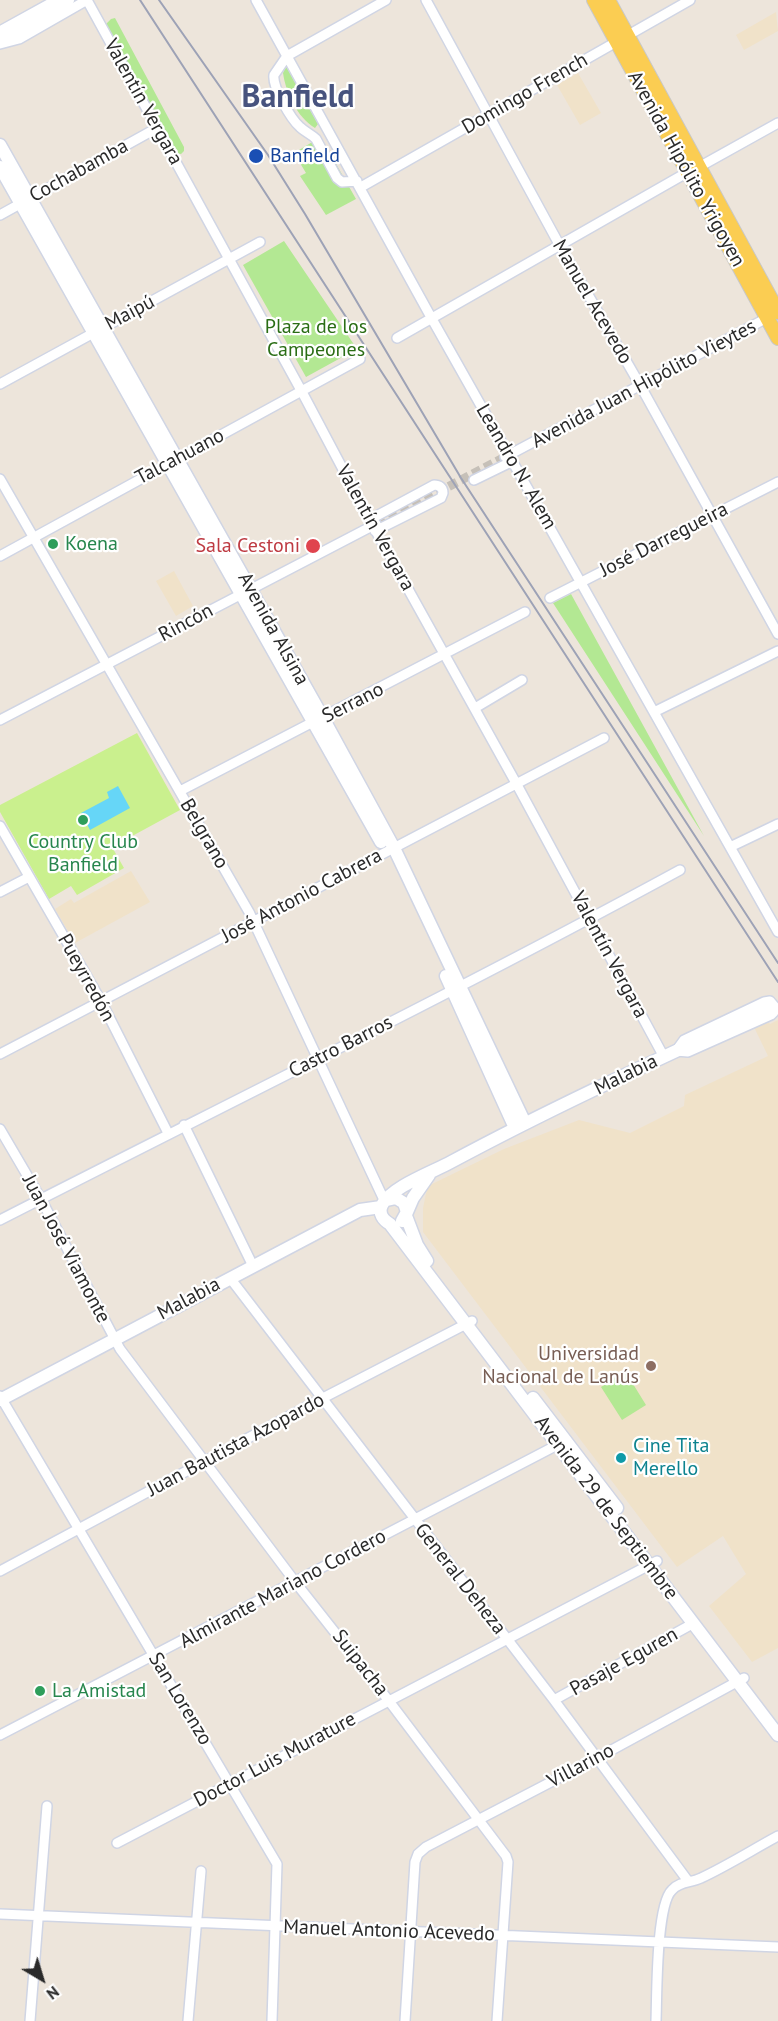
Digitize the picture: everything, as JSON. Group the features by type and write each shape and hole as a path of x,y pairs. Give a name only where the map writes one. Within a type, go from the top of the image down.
{"main road":[{"path":"0,39 68,0"},
{"name":"Avenida Hipólito Yrigoyen","path":"594,0 622,38 774,314 778,338"},
{"name":"Avenida Hipólito Yrigoyen","path":"608,0 622,38"},
{"name":"Avenida Alsina","path":"0,145 25,200 390,850 520,1126"},
{"name":"Avenida Alsina","path":"0,167 25,200"},
{"name":"Malabia","path":"0,1400 360,1210 384,1203 401,1188 520,1126 771,1007"},
{"path":"406,1214 406,1208 401,1200 392,1198 384,1203 383,1219 390,1224 399,1223 406,1214 422,1184 432,1172"},
{"name":"Avenida 29 de Septiembre","path":"406,1214 421,1253 469,1323"},
{"name":"Avenida 29 de Septiembre","path":"390,1224 562,1443 741,1679 778,1735"},
{"name":"Avenida 29 de Septiembre","path":"653,1563 694,1623 778,1721"}],"street":[{"path":"0,31 56,0"},
{"path":"0,44 19,39 87,0"},
{"name":"Valentín Vergara","path":"87,0 590,919 670,1054"},
{"name":"Leandro N. Alem","path":"256,0 509,458 778,932"},
{"path":"359,184 342,182 337,178 316,139 297,125 275,86 274,75 287,56 386,0"},
{"name":"Manuel Acevedo","path":"426,0 560,246 778,634"},
{"name":"Domingo French","path":"359,184 489,115 690,0"},
{"path":"397,338 778,123"},
{"name":"Cochabamba","path":"0,214 158,128"},
{"name":"Maipú","path":"0,384 260,242"},
{"name":"Avenida Juan Hipólito Vieytes","path":"474,480 640,385 774,314"},
{"name":"Talcahuano","path":"0,556 360,359"},
{"name":"Belgrano","path":"0,479 254,922 384,1203"},
{"name":"José Darregueira","path":"550,598 778,482"},
{"path":"434,486 442,489 441,498 374,525 434,486"},
{"name":"Rincón","path":"0,720 374,525"},
{"name":"Serrano","path":"180,791 525,612"},
{"path":"654,712 778,651"},
{"path":"475,708 522,681"},
{"name":"José Antonio Cabrera","path":"0,1054 604,738"},
{"path":"730,847 778,824"},
{"name":"Pueyrredón","path":"0,826 101,1000 168,1133"},
{"name":"Castro Barros","path":"0,1220 456,988 680,870"},
{"path":"0,892 29,877"},
{"name":"Malabia","path":"770,1001 774,1005 774,1012 771,1015 688,1052 670,1054 684,1040 764,1002 770,1001"},
{"path":"184,1125 253,1266"},
{"name":"Juan José Viamonte","path":"0,1129 41,1199 115,1338"},
{"name":"General Deheza","path":"230,1278 554,1700 688,1881"},
{"name":"Juan Bautista Azopardo","path":"0,1571 321,1399 469,1323"},
{"name":"Suipacha","path":"115,1338 120,1348 205,1462 503,1850 508,1862 497,2021"},
{"name":"San Lorenzo","path":"0,1400 80,1529 278,1864 272,2021"},
{"name":"Almirante Mariano Cordero","path":"0,1735 562,1443"},
{"name":"Doctor Luis Murature","path":"117,1843 653,1563"},
{"name":"Pasaje Eguren","path":"554,1700 694,1623"},
{"name":"Villarino","path":"410,1931 415,1862 418,1854 426,1847 597,1758 741,1679"},
{"path":"30,2021 47,1806"},
{"path":"656,2021 664,1903 672,1889 700,1878 778,1836"},
{"path":"188,2021 201,1870"},
{"name":"Manuel Antonio Acevedo","path":"0,1914 778,1947"},
{"path":"405,2021 410,1931"}],"shaded area":[{"path":"776,12 778,31 744,50 736,35"},
{"path":"578,73 601,113 580,125 557,85"},
{"path":"174,571 193,606 176,616 156,581"},
{"path":"131,871 150,902 75,943 55,909 71,899 74,903"},
{"name":"Universidad Nacional de Lanús","path":"765,1019 770,1024 778,1020 778,1648 752,1662 709,1606 746,1574 723,1536 677,1567 423,1232 423,1208 430,1185 504,1149 579,1120 630,1133 684,1106 685,1095 768,1056 753,1025"}],"green space":[{"path":"115,18 184,147 181,154 175,153 106,24"},
{"path":"286,66 318,124 315,128 303,118 290,96 283,73"},
{"path":"314,141 327,148 356,199 326,215 300,176 306,173 294,153"},
{"name":"Plaza de los Campeones","path":"284,241 357,349 306,377 243,265"},
{"path":"571,594 704,836 553,603"},
{"name":"Country Club Banfield","path":"137,733 180,810 112,847 124,868 77,895 71,886 49,899 0,812 0,805"},
{"path":"625,1371 646,1405 622,1420 601,1387"}],"water":[{"path":"118,786 130,808 90,830 81,813 109,798 107,792"}],"tunnel":[{"path":"377,524 505,457"}],"railway":[{"path":"140,0 778,982"},
{"path":"159,0 268,155 461,478 778,963"}],"place":[{"name":"Banfield","path":"256,156"},
{"name":"Koena","path":"53,544"},
{"name":"Sala Cestoni","path":"313,546"},
{"name":"Country Club Banfield","path":"83,820"},
{"name":"Universidad Nacional de Lanús","path":"651,1366"},
{"name":"Cine Tita Merello","path":"621,1458"},
{"name":"La Amistad","path":"40,1691"}],"district":[{"name":"Banfield","path":"298,98"}]}
